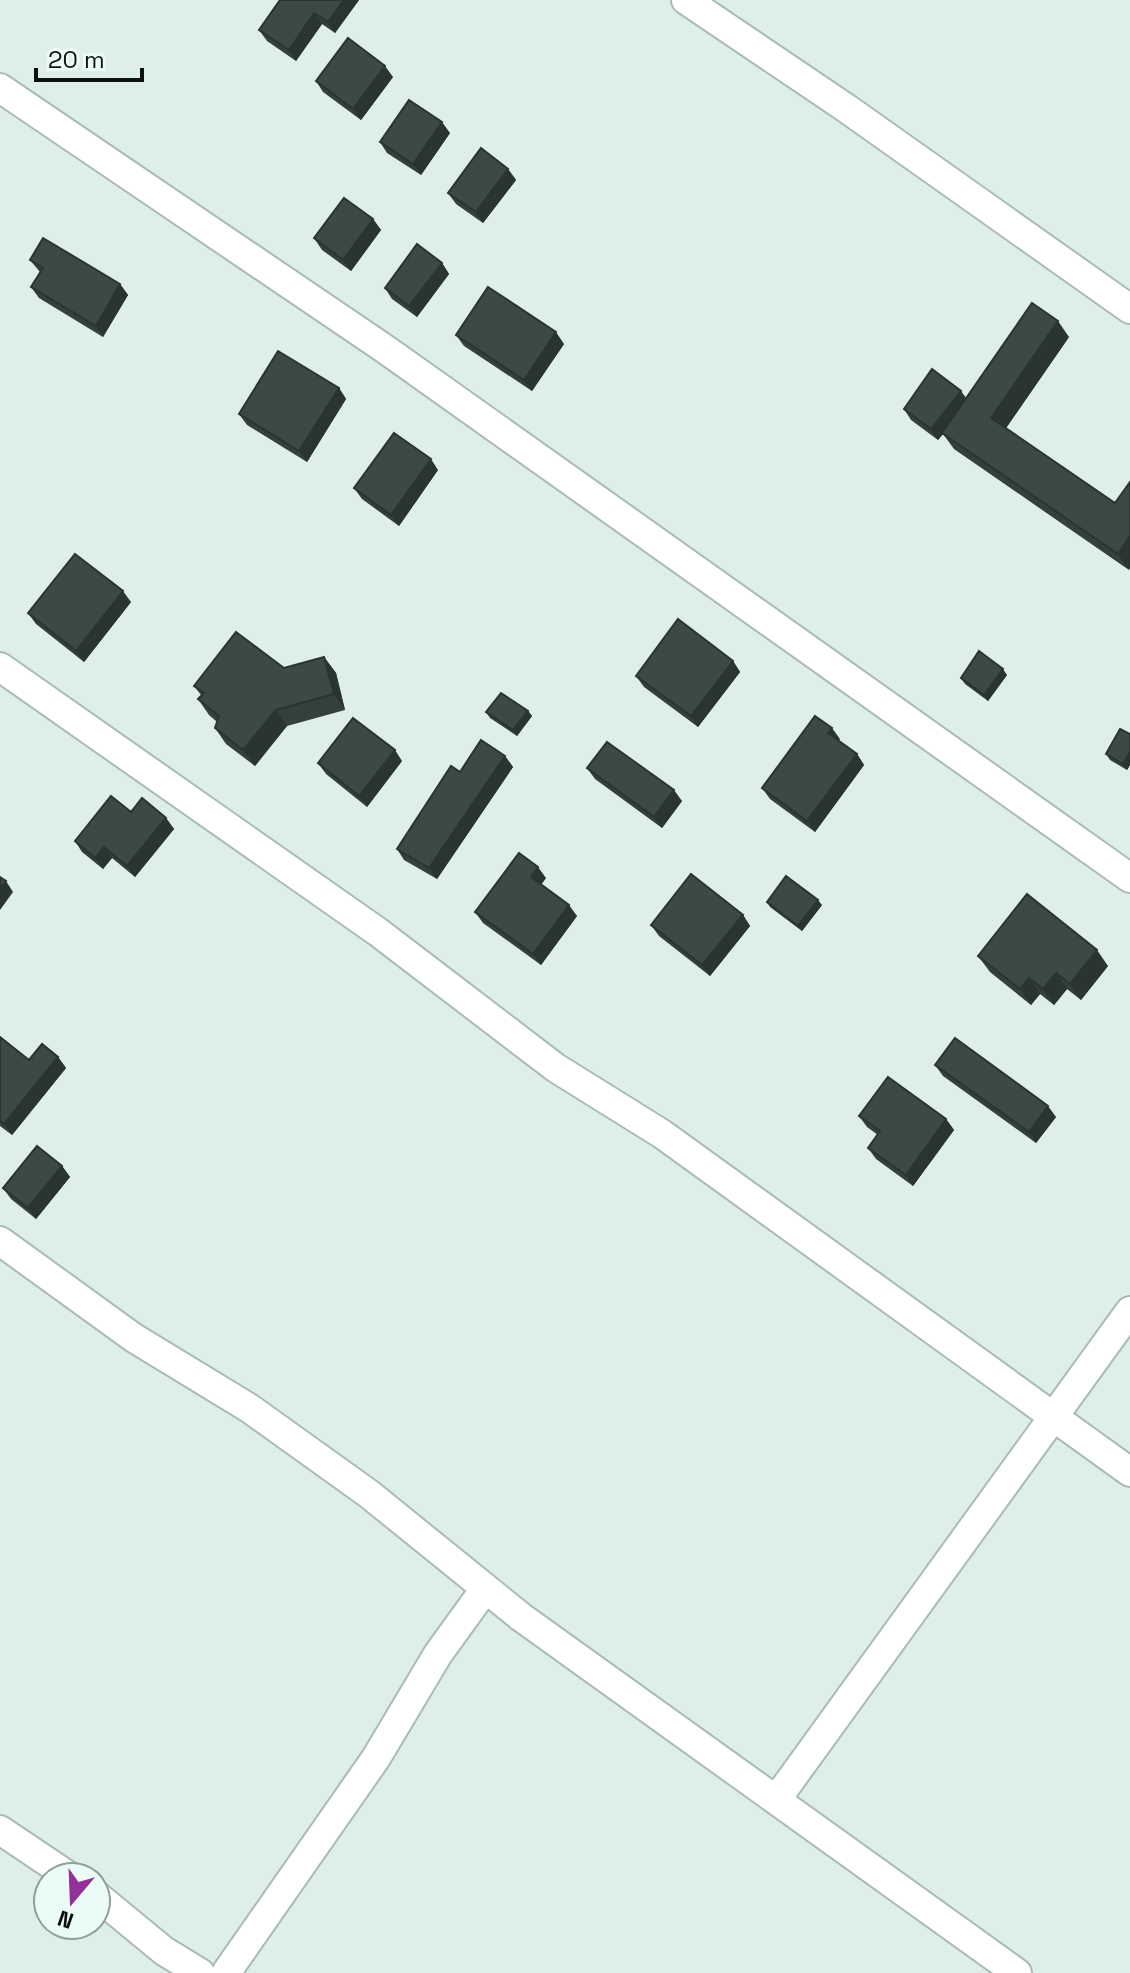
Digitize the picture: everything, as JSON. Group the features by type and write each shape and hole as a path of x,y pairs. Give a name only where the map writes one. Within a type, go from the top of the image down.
{"street":[{"path":"686,0 846,108 1130,309"},
{"path":"0,88 410,366 1130,878"},
{"path":"0,667 378,932 556,1068 662,1134 1130,1472"},
{"path":"0,1241 134,1338 249,1408 369,1494 485,1589 1017,1973"},
{"path":"776,1800 1130,1311"},
{"path":"226,1973 376,1758 438,1654 485,1589"},
{"path":"0,1830 46,1861"},
{"path":"112,1908 164,1951 200,1973"}],"building":[{"path":"280,0 344,0 328,22 314,13 289,50 259,30"},
{"path":"348,38 385,66 353,109 316,81"},
{"path":"409,100 442,122 413,164 380,142"},
{"path":"481,148 508,169 476,212 448,193"},
{"path":"344,198 373,219 343,260 314,238"},
{"path":"43,238 120,284 96,326 31,287 43,268 30,260"},
{"path":"417,244 442,263 409,306 385,288"},
{"path":"488,287 556,332 524,380 456,335"},
{"path":"1032,303 1058,321 991,418 1115,503 1130,482 1130,536 1118,554 942,433"},
{"path":"278,351 339,388 299,451 239,414"},
{"path":"932,369 961,391 931,429 904,409"},
{"path":"394,433 431,459 391,515 354,488"},
{"path":"75,554 123,591 76,651 28,613"},
{"path":"678,619 733,661 691,716 636,676"},
{"path":"236,632 284,668 324,657 334,694 276,710 243,750 215,728 219,716 198,699 204,693 194,686"},
{"path":"979,651 1003,669 984,695 961,678"},
{"path":"501,693 528,711 513,730 486,712"},
{"path":"815,716 832,728 828,733 857,754 807,821 762,788"},
{"path":"353,718 395,750 359,796 318,763"},
{"path":"1120,729 1130,734 1130,752 1123,764 1106,754"},
{"path":"481,740 505,756 429,868 397,849 451,766 460,772"},
{"path":"607,742 674,790 654,817 587,768"},
{"path":"111,796 131,812 142,798 166,818 127,866 104,847 95,858 75,841"},
{"path":"519,853 538,867 531,877 569,905 533,954 475,912"},
{"path":"691,874 743,915 702,965 651,925"},
{"path":"786,876 818,900 798,926 767,902"},
{"path":"1027,894 1097,950 1070,984 1056,973 1043,989 1029,978 1020,989 978,956"},
{"path":"0,1037 29,1060 42,1044 58,1057 4,1124 0,1121"},
{"path":"955,1038 1048,1106 1029,1132 935,1065"},
{"path":"888,1077 946,1119 906,1175 868,1148 880,1131 859,1116"},
{"path":"37,1146 62,1166 28,1208 3,1188"}]}
